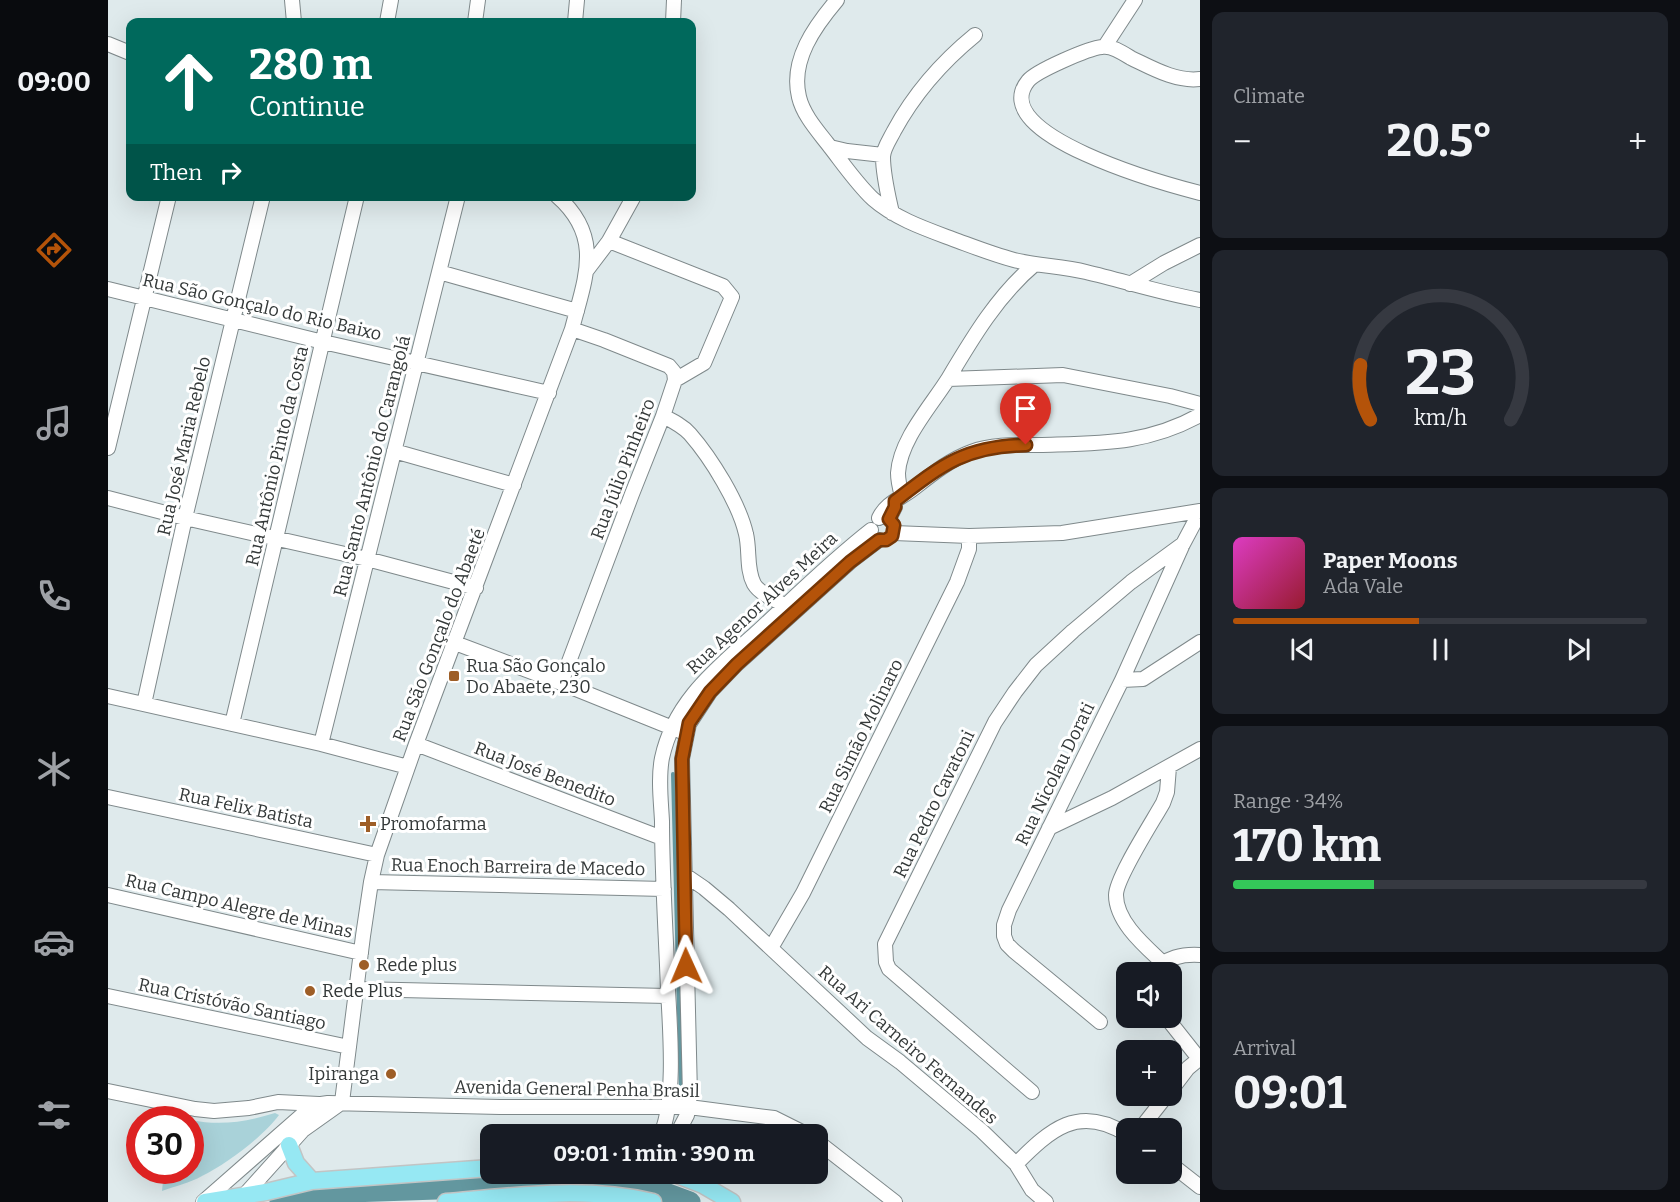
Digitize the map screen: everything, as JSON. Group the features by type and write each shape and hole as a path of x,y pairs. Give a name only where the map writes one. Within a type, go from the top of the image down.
{"main road":[{"path":"289,1145 296,1163 312,1181"},
{"path":"204,1202 241,1199 312,1181 480,1169"},
{"path":"700,1184 732,1202"},
{"path":"446,1202 579,1193 621,1195 653,1202"}],"street":[{"path":"292,0 294,18"},
{"path":"388,18 391,0"},
{"path":"476,18 478,0"},
{"path":"576,18 578,0"},
{"path":"673,18 674,0"},
{"path":"837,0 811,34 798,65 799,98 806,114 830,147 874,200 891,213 922,228 986,252 1035,264 1086,272 1200,300"},
{"path":"1105,46 1135,0"},
{"path":"891,213 883,155 900,120 933,74 950,55 975,35"},
{"path":"108,44 126,51"},
{"path":"1200,79 1178,78 1105,46 1094,48 1033,75 1022,91 1022,101 1027,115 1043,130 1065,144 1106,162 1200,193"},
{"path":"830,147 883,155"},
{"path":"108,448 168,201"},
{"name":"Rua José Maria Rebelo","path":"144,704 185,518 262,201"},
{"name":"Rua Antônio Pinto da Costa","path":"232,724 356,201"},
{"name":"Rua Santo Antônio do Carangolá","path":"321,744 457,201"},
{"name":"Rua São Gonçalo do Abaeté","path":"342,1102 361,952 377,855 416,744 572,329 587,270 588,252 582,230 571,210 561,201"},
{"path":"587,270 609,241 631,201"},
{"path":"572,329 669,366 674,372 675,380 704,363 732,297 723,286 609,241"},
{"path":"1130,284 1200,245"},
{"path":"899,499 898,476 902,452 907,442 1000,299 1035,264"},
{"path":"439,273 577,311"},
{"name":"Rua São Gonçalo do Rio Baixo","path":"108,289 233,321 549,393"},
{"path":"948,379 1063,375 1200,404"},
{"name":"Rua Júlio Pinheiro","path":"561,683 675,380"},
{"name":"Rua Agenor Alves Meira","path":"682,1124 689,1107 682,759 689,723 704,700 737,664 842,570 882,528 886,506 957,458 972,451 1012,445 1130,440 1164,432 1200,415"},
{"path":"663,416 690,434 713,467 744,523 754,583 760,591 784,605"},
{"path":"394,451 514,485"},
{"path":"108,498 185,518 367,559 476,588"},
{"path":"882,528 969,536 1062,533 1144,522 1200,511"},
{"name":"Rua Nicolau Dorati","path":"1100,1022 1031,967 1007,944 1004,926 1009,910 1122,680 1200,511"},
{"name":"Rua Agenor Alves Meira","path":"664,1124 670,1094 662,838 662,761 672,728 697,687 784,605 882,528"},
{"name":"Rua Simão Molinaro","path":"771,948 808,883 957,582 969,549 969,536"},
{"name":"Rua Pedro Cavatoni","path":"1032,1092 889,969 886,962 885,944 990,732 1015,692 1036,665 1073,631 1131,582 1183,544"},
{"path":"1122,680 1135,681 1152,674 1200,642"},
{"path":"455,643 686,733"},
{"path":"108,696 321,744 408,767"},
{"name":"Rua José Benedito","path":"416,744 662,838"},
{"path":"1049,828 1200,749"},
{"path":"662,761 682,759"},
{"path":"1155,962 1125,921 1119,910 1116,893 1124,873 1163,803 1167,792 1169,767"},
{"name":"Rua Felix Batista","path":"108,797 377,855"},
{"name":"Rua Ari Carneiro Fernandes","path":"685,875 715,897 867,1038 949,1102 1016,1164 1032,1190 1046,1202"},
{"name":"Rua Enoch Barreira de Macedo","path":"371,882 664,889"},
{"name":"Rua Campo Alegre de Minas","path":"108,895 361,952"},
{"path":"1168,962 1177,957 1200,955"},
{"path":"357,989 668,996"},
{"name":"Rua Cristóvão Santiago","path":"108,996 349,1047"},
{"path":"1175,1028 1199,1059 1182,1076"},
{"path":"108,1091 214,1111 249,1108 278,1102 321,1104"},
{"path":"241,1199 308,1126 342,1102"},
{"name":"Avenida General Penha Brasil","path":"204,1202 291,1124 321,1104 342,1102 500,1107 689,1107 774,1118 786,1124"},
{"path":"1149,1118 1158,1106"},
{"path":"1016,1164 1037,1142 1061,1126 1093,1122 1116,1128"},
{"path":"828,1150 895,1202"},
{"path":"1182,1173 1200,1187"}],"shaded area":[{"path":"275,1113 279,1115 254,1141 204,1174 204,1122 254,1119"},
{"path":"163,1184 184,1184 162,1191"}],"waterway":[{"path":"673,774 681,1092"},
{"path":"280,1201 321,1193 495,1187 565,1181 644,1185 690,1202"}],"place":[{"name":"Rua São Gonçalo Do Abaete, 230","path":"454,676"},
{"name":"Promofarma","path":"368,824"},
{"name":"Rede plus","path":"364,965"},
{"name":"Rede Plus","path":"310,991"},
{"name":"Ipiranga","path":"391,1074"}],"route":[{"path":"686,966 682,759 689,723 698,708 737,664 836,574 879,540 886,540 892,536 894,525 889,519 895,507 895,501 934,472 972,451 1026,445"}]}
